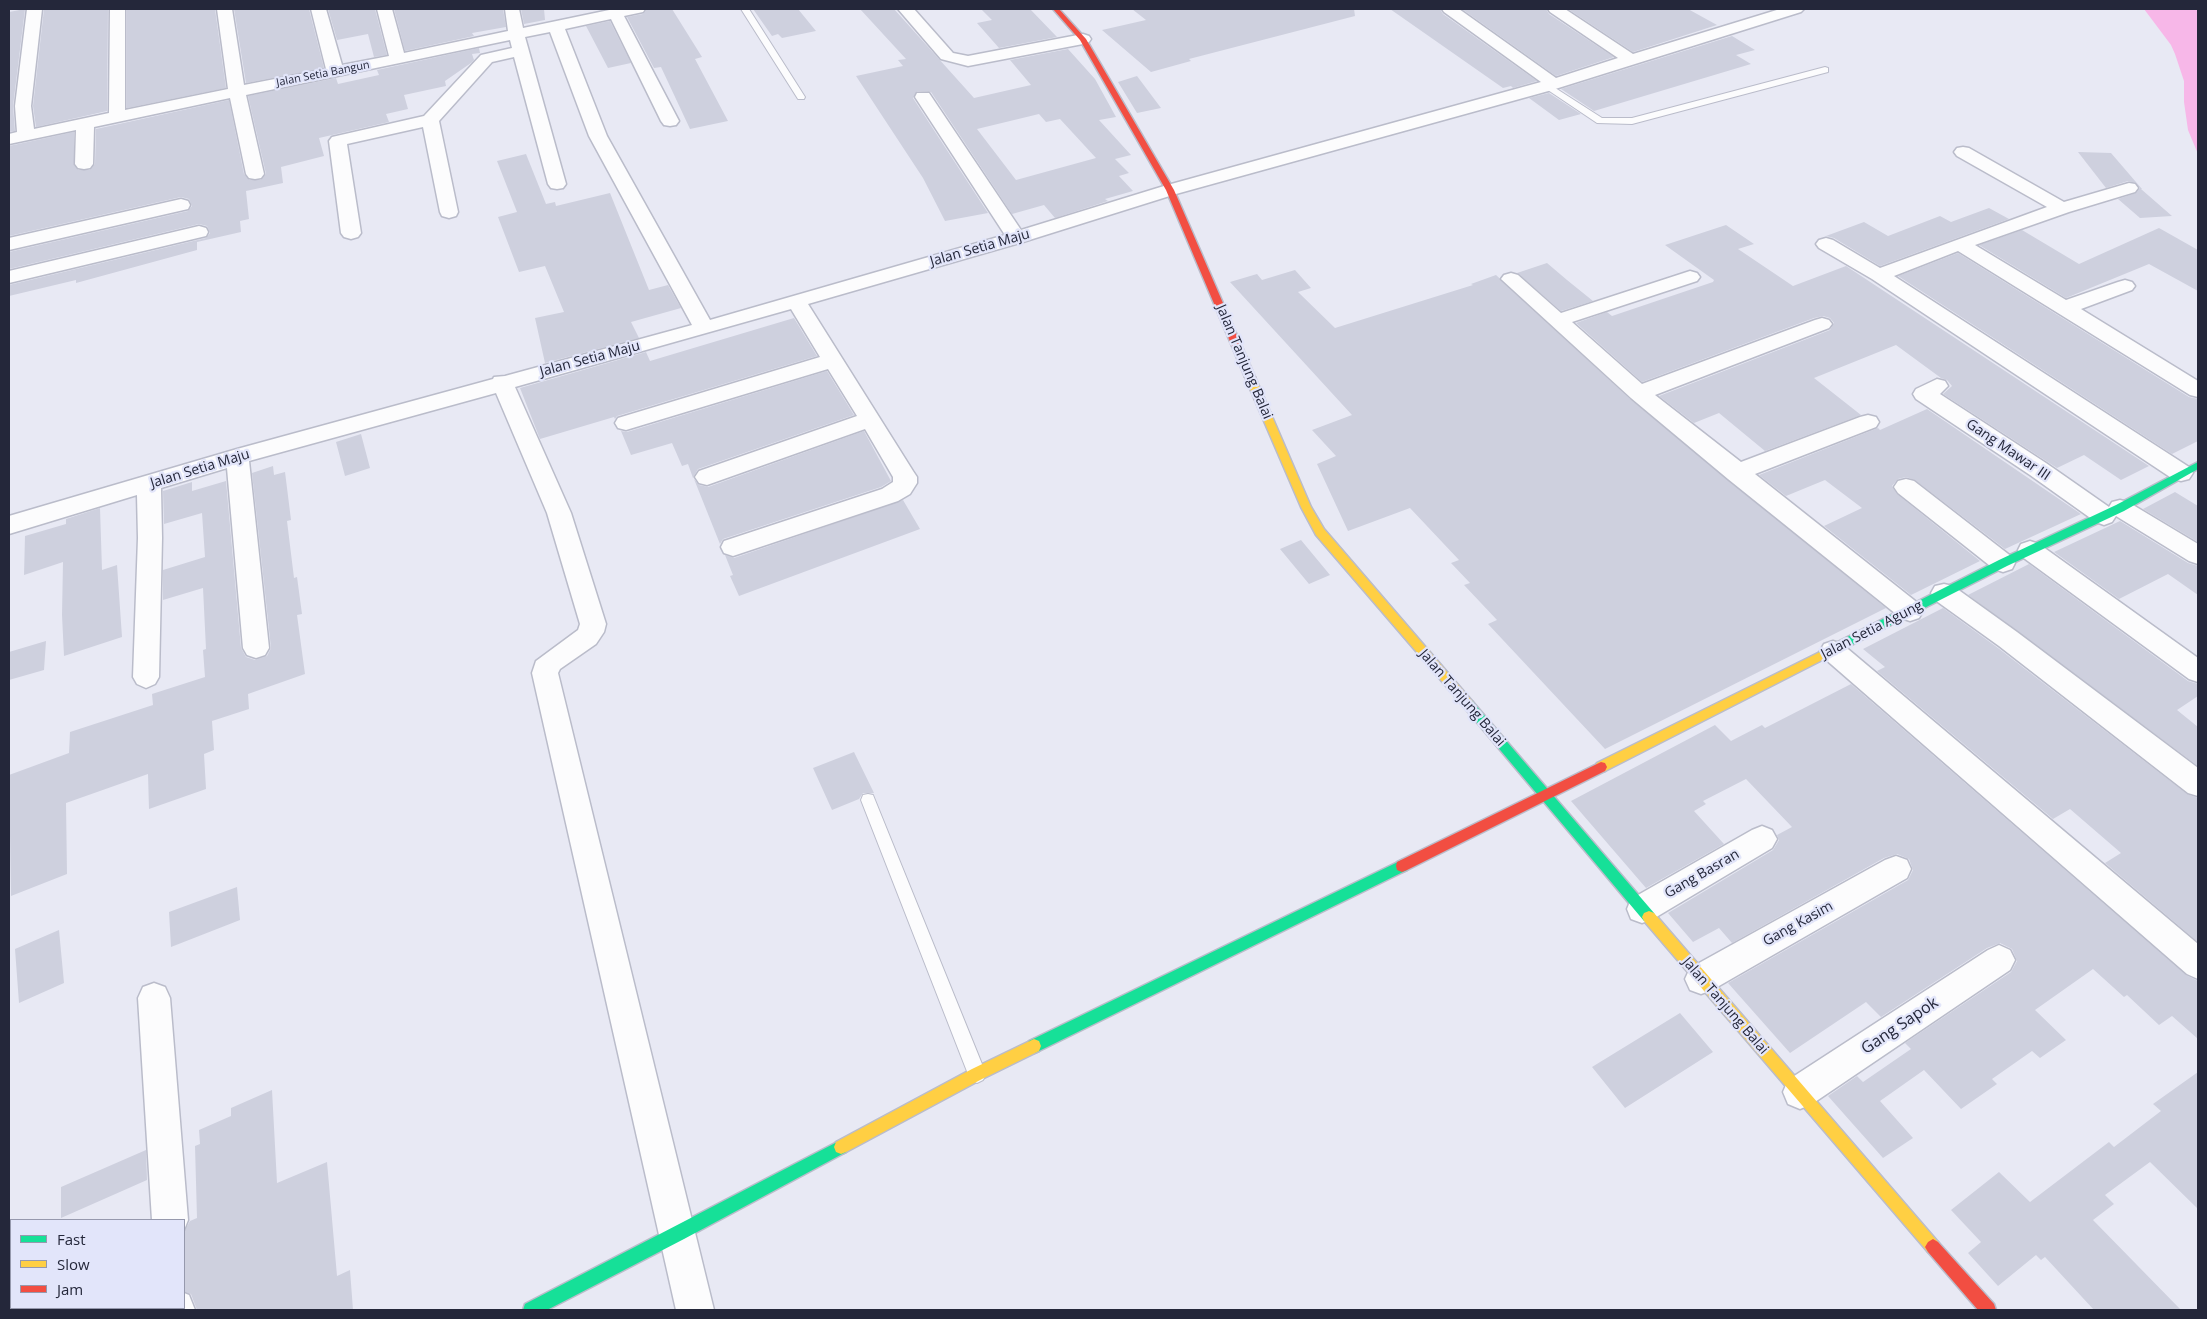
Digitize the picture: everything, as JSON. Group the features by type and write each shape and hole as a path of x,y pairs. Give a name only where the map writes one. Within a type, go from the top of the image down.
{"street":[{"path":"26,136 23,106 34,9"},
{"path":"117,9 117,117"},
{"path":"224,9 237,91 255,174"},
{"path":"318,9 335,71"},
{"path":"384,9 398,59"},
{"path":"512,9 516,33 557,184"},
{"name":"Jalan Setia Bangun","path":"9,139 638,9"},
{"path":"906,9 943,52 951,58 968,60 1083,39"},
{"name":"Jalan Tanjung Balai","path":"1056,9 1083,39 1170,190 1306,507 1320,532 1546,794 1701,979 1988,1310"},
{"path":"1450,9 1550,85"},
{"path":"1554,9 1630,59"},
{"name":"Jalan Setia Maju","path":"9,525 237,457 502,382 704,328 1016,238 1170,190 1550,85 1630,59 1742,17 1796,9"},
{"path":"615,13 670,122"},
{"path":"556,26 598,136 704,328"},
{"path":"351,232 337,142 430,120 487,58 521,51"},
{"path":"923,97 1016,238"},
{"path":"430,120 449,212"},
{"path":"84,124 84,164"},
{"path":"1963,152 2062,208"},
{"path":"1879,275 2062,208 2129,188"},
{"path":"9,244 181,205"},
{"path":"9,277 199,232"},
{"path":"1826,244 2192,470"},
{"path":"1960,244 2067,307 2198,390"},
{"path":"1559,320 1690,277"},
{"path":"1511,279 1639,393 1736,473 1910,611"},
{"path":"2067,307 2125,286"},
{"path":"733,548 890,495 902,488 905,483 905,477 796,301"},
{"path":"1639,393 1822,324"},
{"path":"626,423 833,360"},
{"path":"502,382 559,513 593,624 591,632 587,636 545,668 545,674 696,1310"},
{"name":"Gang Mawar III","path":"1937,386 1924,394 2030,464 2112,512"},
{"path":"707,477 870,419"},
{"path":"1736,473 1868,422"},
{"path":"237,457 256,648"},
{"name":"Jalan Setia Agung","path":"530,1310 679,1234 977,1074 1546,794 1833,651 2030,550 2112,512 2192,470"},
{"path":"146,677 150,538 149,484"},
{"path":"1906,486 2003,564"},
{"path":"2112,512 2198,556"},
{"path":"2030,550 2198,672"},
{"path":"1944,593 2008,639 2198,784"},
{"path":"1833,651 2198,964"},
{"name":"Gang Basran","path":"1642,909 1762,840"},
{"name":"Gang Kasim","path":"1701,979 1896,869"},
{"name":"Gang Sapok","path":"1800,1092 1999,960"},
{"path":"154,998 170,1219"}],"lane":[{"path":"745,9 801,97"},
{"path":"1550,85 1600,121 1632,122 1825,70"},
{"path":"868,800 977,1074"}],"shaded area":[{"path":"2144,9 2198,9 2198,154 2188,130 2184,102 2184,81 2175,54 2171,45"}],"building":[{"path":"25,9 13,106 15,131 9,132 9,12"},
{"path":"44,9 108,9 107,111 36,127 33,106"},
{"path":"127,9 215,9 226,88 127,108"},
{"path":"234,9 309,9 324,68 246,83"},
{"path":"328,9 375,9 387,55 374,57 368,34 337,40"},
{"path":"394,9 503,9 506,27 472,33 474,36 405,51"},
{"path":"521,9 544,9 545,20 524,24"},
{"path":"647,9 672,9 702,57 695,59 728,121 690,129 661,67 654,68 627,17 643,14"},
{"path":"753,9 798,9 816,31 782,38 778,34 772,36"},
{"path":"860,9 894,9 974,98 1031,85 1010,60 1068,49 1095,79 1116,117 1099,120 1131,155 1115,159 1129,173 1119,176 1133,191 1105,199 1108,201 1055,218 1044,205 1012,214 931,92 917,91 913,98 988,213 945,221 923,178 856,76 903,66 898,60 906,59","holes":["1039,114 1046,122 1060,119 1096,158 1016,180 977,129"]},
{"path":"981,9 1030,9 1057,37 999,48 977,23 992,20"},
{"path":"1132,9 1354,9 1355,16 1189,59 1191,61 1151,72 1102,30 1146,20"},
{"path":"1390,9 1440,9 1443,14 1537,81 1513,88 1511,86 1503,88"},
{"path":"1462,9 1546,9 1549,14 1614,57 1556,76"},
{"path":"1568,9 1688,9 1717,25 1633,52"},
{"path":"610,21 631,63 608,68 586,26"},
{"path":"1732,36 1755,50 1736,55 1751,64 1594,111 1561,89"},
{"path":"479,48 480,53 472,54 474,60 445,81 446,86 404,95 408,109 386,114 389,122 319,138 324,156 281,167 283,183 246,191 249,219 240,221 241,232 197,242 197,250 76,283 76,280 9,296 9,285 206,238 210,233 207,226 199,224 9,269 9,252 188,211 192,206 189,199 181,197 9,236 9,146 74,132 74,165 78,170 90,170 95,164 96,129 229,100 244,174 249,180 261,180 266,174 248,96 336,78 338,84 379,75 377,70"},
{"path":"1137,76 1161,108 1137,113 1118,82"},
{"path":"1549,93 1581,114 1559,120 1529,98"},
{"path":"2078,152 2111,153 2142,189 2141,189 2172,216 2140,218 2118,199 2136,193 2140,188 2136,183 2128,181 2106,188"},
{"path":"526,154 546,204 555,202 556,206 610,193 649,290 668,285 681,308 631,322 639,338 545,363 535,318 564,312 545,266 519,272 498,217 517,212 497,161"},
{"path":"1989,208 2009,219 1880,266 1834,238 1826,236 1864,222 1888,236 1940,216 1951,222"},
{"path":"1726,225 1754,244 1738,249 1793,286 1846,266 2149,466 2121,480 2084,455 2057,468 1943,394 1952,386 1947,380 1941,378 1896,345 1814,378 1861,415 1765,451 1719,413 1694,423 1659,396 1830,330 1834,323 1830,318 1823,316 1814,318 1642,382 1576,323 1607,312 1612,316 1713,282 1714,280 1665,245"},
{"path":"2159,228 2198,250 2198,291 2149,264 2066,298 1979,245 2022,230 2079,264"},
{"path":"1958,253 2189,397 2198,399 2198,441 2172,454 1898,276"},
{"path":"1547,263 1593,301 1561,311 1517,273"},
{"path":"1295,270 1311,288 1298,292 1335,328 1473,285 1471,284 1496,275 1630,399 1886,608 1605,749 1488,624 1497,620 1464,585 1470,583 1451,563 1459,560 1410,508 1348,531 1317,464 1336,456 1312,430 1352,415 1230,282 1257,274 1262,280"},
{"path":"794,318 817,356 617,416 615,419 614,417 540,439 520,388 646,352 650,361"},
{"path":"827,371 854,415 698,469 693,478 688,464 682,466 672,443 631,455 621,431 627,432"},
{"path":"1927,409 2081,514 2005,549 1915,480 1906,477 1898,479 1892,486 1897,494 1980,561 1911,595 1824,526 1862,508 1825,480 1786,496 1759,475 1878,428 1880,430"},
{"path":"864,431 891,481 881,487 723,539 720,544 694,479 699,485 708,487"},
{"path":"361,434 370,468 345,476 336,442"},
{"path":"273,466 274,475 285,472 291,520 287,521 294,578 297,577 302,614 297,615 305,674 248,694 249,709 212,721 214,750 204,754 206,789 149,809 148,774 66,803 67,874 11,896 9,775 69,753 70,732 153,705 152,694 205,677 203,650 206,649 203,588 163,600 163,570 205,557 202,513 164,524 163,491 192,482 192,491 226,481 241,648 246,657 255,660 267,656 271,648 252,473"},
{"path":"2175,492 2198,506 2198,542 2143,509"},
{"path":"903,500 920,529 739,596 730,576 733,575 725,555 734,558"},
{"path":"100,508 102,570 117,565 122,637 64,656 62,615 63,562 24,575 25,536 66,524 66,519"},
{"path":"2120,521 2188,563 2198,566 2198,595 2168,574 2119,599 2054,552"},
{"path":"1301,540 1330,575 1309,584 1280,549"},
{"path":"2029,564 2188,681 2198,684 2198,696 2177,710 2198,727 2198,766 1968,595"},
{"path":"1943,608 1998,648 2187,794 2198,798 2198,942 2105,863 2121,853 2070,809 2053,819 1877,671 1885,667 1863,649"},
{"path":"46,641 44,670 9,680 9,652"},
{"path":"1851,684 2186,975 2198,981 2198,1039 2172,1016 2159,1025 2127,995 2124,997 2093,969 2035,1010 2066,1040 2040,1058 2032,1051 1992,1079 1997,1084 1961,1109 1924,1070 1880,1101 1913,1138 1883,1158 1828,1096 1857,1076 1863,1082 1911,1049 1905,1043 2011,972 2017,961 2012,949 2000,943 1987,948 1881,1017 1866,1002 1790,1053 1728,983 1908,880 1913,870 1909,859 1897,854 1884,858 1732,943 1719,928 1693,942 1668,913 1773,850 1779,840 1777,835 1792,827 1746,779 1703,801 1706,804 1694,811 1724,844 1646,888 1571,801 1715,725 1731,741 1762,725 1765,728"},
{"path":"854,752 874,793 863,793 859,799 832,810 813,768"},
{"path":"237,887 240,920 171,947 169,912"},
{"path":"59,930 64,983 19,1003 15,949"},
{"path":"1680,1013 1713,1052 1625,1108 1592,1067"},
{"path":"2198,1072 2198,1209 2150,1162 2105,1195 2114,1204 2093,1220 2181,1310 2094,1310 2045,1257 2041,1260 2036,1255 1998,1286 1968,1253 1981,1242 1951,1210 1999,1172 2030,1202 2109,1142 2114,1147 2161,1111 2153,1104"},
{"path":"272,1090 277,1183 327,1162 337,1276 350,1270 353,1310 197,1310 191,1294 185,1292 185,1230 190,1221 197,1218 195,1146 200,1144 199,1130 231,1116 231,1108"},
{"path":"146,1150 147,1180 61,1218 61,1187"}],"traffic: fast":[{"path":"1824,654 2003,563 2120,508 2198,465"},
{"path":"1468,704 1649,917"},
{"path":"1034,1046 1402,866"},
{"path":"531,1310 679,1234 841,1147"}],"traffic: slow":[{"path":"1250,377 1306,507 1320,532 1468,704"},
{"path":"1601,767 1824,654"},
{"path":"1649,917 1933,1247"},
{"path":"841,1147 977,1074 1034,1046"}],"traffic: jam":[{"path":"1056,9 1083,39 1170,190 1250,377"},
{"path":"1402,866 1601,767"},
{"path":"1933,1247 1988,1310"}]}
